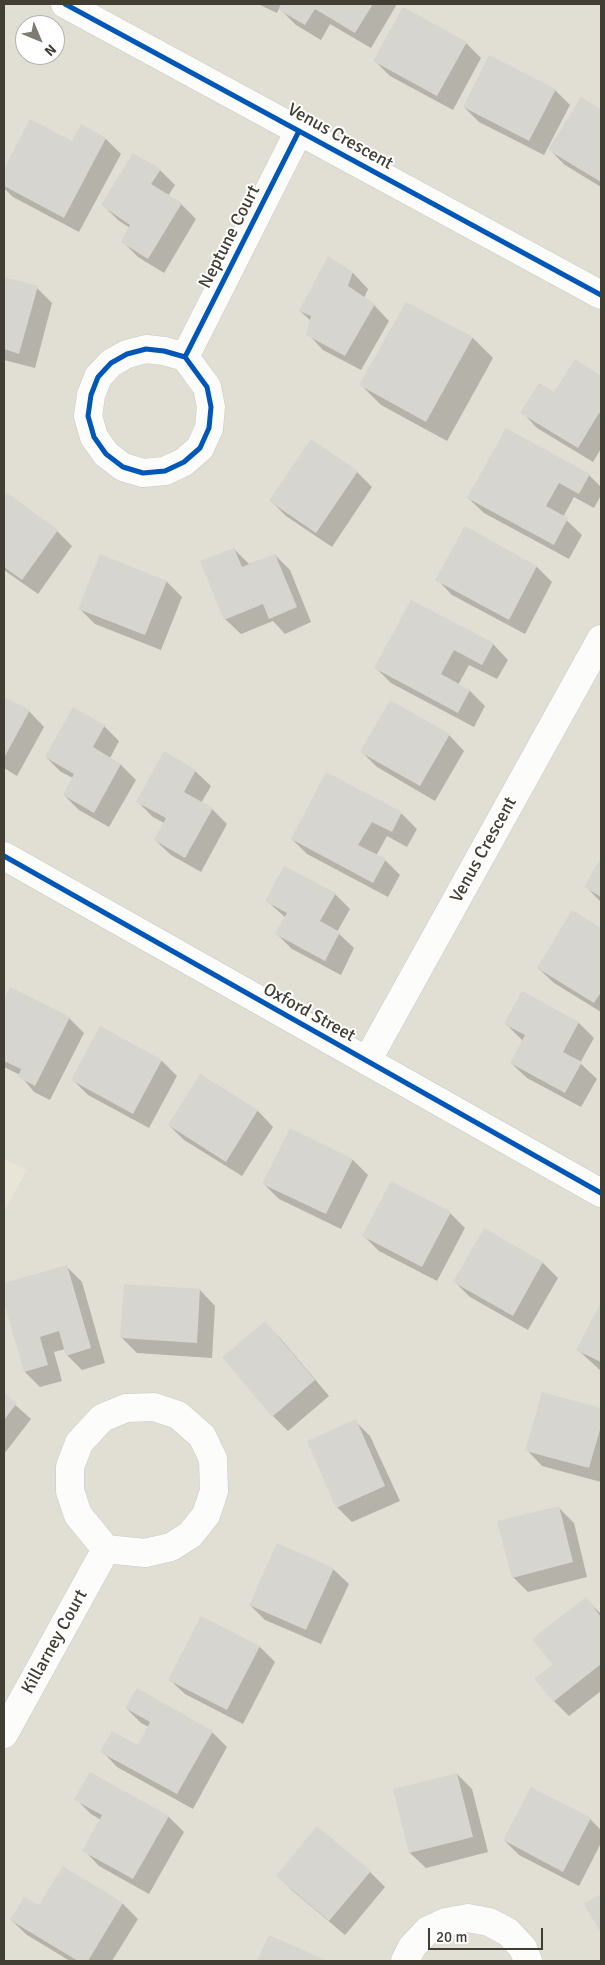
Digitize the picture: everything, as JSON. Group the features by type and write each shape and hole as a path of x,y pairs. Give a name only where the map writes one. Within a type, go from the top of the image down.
{"street":[{"name":"Venus Crescent","path":"65,4 601,295"},
{"name":"Neptune Court","path":"185,357 300,131"},
{"path":"146,350 164,351 185,357 207,387 212,407 209,428 200,448 184,462 165,471 143,473 123,467 106,454 94,437 88,416 91,395 98,377 111,363 127,354 146,350"},
{"name":"Venus Crescent","path":"367,1061 601,639"},
{"name":"Oxford Street","path":"4,856 601,1193"},
{"path":"154,1407 178,1415 202,1436 213,1459 214,1491 206,1515 190,1535 171,1547 145,1553 106,1549 78,1515 70,1491 70,1467 79,1443 102,1418 126,1408 154,1407"},
{"name":"Killarney Court","path":"4,1734 106,1549"},
{"path":"405,1961 412,1947 427,1932 446,1922 468,1918 489,1922 508,1932 523,1948 528,1961"}],"shaded area":[{"path":"4,4 601,4 601,1961 4,1961"},
{"path":"4,1159 27,1170 4,1212"}],"building":[{"path":"282,4 373,4 355,33 315,9 305,25 279,10"},
{"path":"403,7 467,42 437,96 373,61"},
{"path":"489,55 556,89 529,141 463,107"},
{"path":"581,97 601,109 601,182 548,150"},
{"path":"30,119 72,141 81,124 106,138 64,218 4,186 4,169"},
{"path":"133,153 161,169 151,184 182,203 148,259 121,242 130,225 101,205"},
{"path":"328,256 353,272 348,286 375,304 345,356 306,335 311,316 299,311"},
{"path":"4,277 38,286 19,354 4,349"},
{"path":"406,302 473,337 426,422 359,385"},
{"path":"575,359 601,376 601,414 599,413 578,448 520,413 539,383 554,392"},
{"path":"506,428 590,474 579,494 559,483 546,506 568,518 554,545 467,498"},
{"path":"311,439 358,471 316,533 269,501"},
{"path":"4,491 58,530 22,580 4,567"},
{"path":"465,526 537,566 509,620 435,580"},
{"path":"234,548 242,567 275,554 297,607 269,619 263,604 224,620 200,561"},
{"path":"100,554 167,581 145,635 78,609"},
{"path":"411,600 494,643 482,665 454,650 441,674 470,690 458,713 374,668"},
{"path":"4,697 30,710 4,758"},
{"path":"390,700 450,734 420,786 360,752"},
{"path":"73,707 105,725 93,747 121,764 94,813 63,795 74,774 45,757"},
{"path":"164,751 196,770 184,792 213,808 185,858 154,840 166,818 136,802"},
{"path":"326,772 402,812 392,832 372,822 358,845 386,859 373,883 291,839"},
{"path":"601,858 601,897 584,887"},
{"path":"284,866 336,893 320,921 340,932 325,961 275,934 287,913 265,901"},
{"path":"572,910 601,928 601,992 594,1003 537,968"},
{"path":"10,987 70,1017 35,1086 18,1077 21,1069 4,1061 4,1000"},
{"path":"522,991 579,1022 563,1052 582,1062 565,1093 510,1063 525,1035 504,1024"},
{"path":"100,1026 162,1060 133,1114 71,1080"},
{"path":"200,1074 258,1110 226,1162 168,1125"},
{"path":"290,1128 353,1159 326,1214 262,1184"},
{"path":"391,1181 451,1212 422,1267 362,1236"},
{"path":"484,1228 543,1262 513,1316 453,1282"},
{"path":"67,1265 91,1348 66,1356 59,1331 40,1337 48,1365 24,1372 4,1302 4,1283"},
{"path":"124,1284 200,1289 197,1343 120,1338"},
{"path":"601,1302 601,1362 576,1350"},
{"path":"265,1321 315,1380 272,1417 222,1357"},
{"path":"542,1392 601,1408 601,1426 589,1468 525,1451"},
{"path":"4,1393 17,1403 4,1420"},
{"path":"356,1419 385,1486 336,1508 307,1441"},
{"path":"559,1506 573,1562 512,1578 497,1521"},
{"path":"277,1543 334,1568 306,1630 249,1605"},
{"path":"586,1597 601,1617 601,1664 553,1702 534,1678 553,1665 532,1639"},
{"path":"201,1616 260,1646 227,1710 168,1680"},
{"path":"137,1688 213,1731 177,1794 100,1752 112,1731 138,1745 150,1722 125,1708"},
{"path":"90,1772 169,1816 133,1879 82,1851 102,1815 74,1800"},
{"path":"457,1773 473,1837 409,1853 393,1789"},
{"path":"531,1787 591,1818 563,1872 503,1840"},
{"path":"317,1826 371,1871 329,1921 276,1876"},
{"path":"63,1866 123,1903 88,1961 78,1961 10,1920 24,1897 39,1905"},
{"path":"601,1894 601,1933 584,1904"},
{"path":"269,1935 328,1961 257,1961"}],"cycle path":[{"path":"65,4 601,295"},
{"path":"185,357 164,351 146,349 127,354 111,363 98,377 91,395 88,416 94,437 106,454 123,467 143,473 165,471 184,462 200,448 209,428 211,407 207,387 185,357 299,131"},
{"path":"4,856 601,1193"}]}
